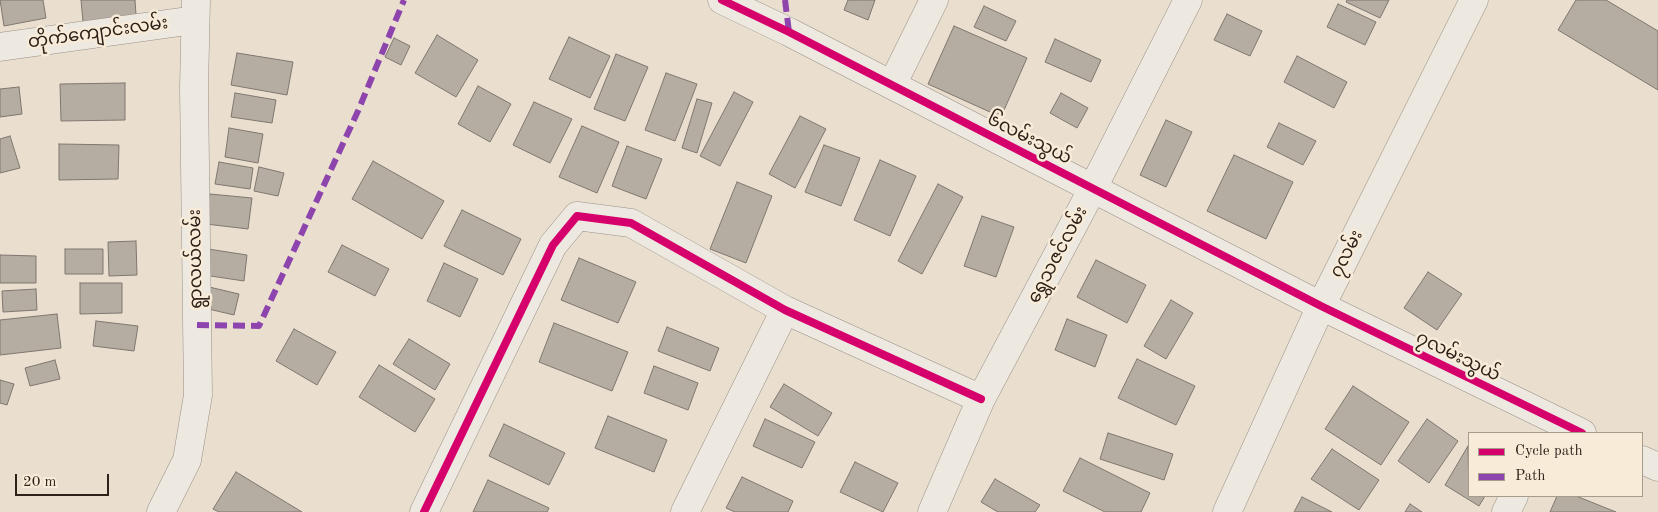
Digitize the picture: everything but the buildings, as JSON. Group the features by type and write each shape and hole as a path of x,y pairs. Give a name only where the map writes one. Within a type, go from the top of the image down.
{"street":[{"name":"၆လမ်းသွယ်","path":"722,0 1321,306"},
{"path":"892,86 934,0"},
{"name":"ရွှေသဇင်လမ်း","path":"932,512 981,399 1093,188 1188,0"},
{"name":"၇လမ်း","path":"1227,512 1321,306 1474,0"},
{"name":"တိုက်ကျောင်းလမ်း","path":"0,46 196,10"},
{"name":"ရွာလယ်လမ်း","path":"161,512 187,460 198,395 196,10"},
{"path":"424,512 553,246 577,216 631,223 785,310 981,399"},
{"name":"၇လမ်းသွယ်","path":"1321,306 1547,426 1577,432"},
{"path":"685,512 785,310"},
{"path":"1643,460 1658,467"},
{"path":"1506,512 1514,497"}],"marked path":[{"path":"197,325 259,326 358,111 404,0"},
{"path":"785,0 789,32"}],"cycle path":[{"path":"722,0 789,32 1321,306 1580,432"},
{"path":"424,512 553,245 577,216 631,223 785,310 981,399"}]}
